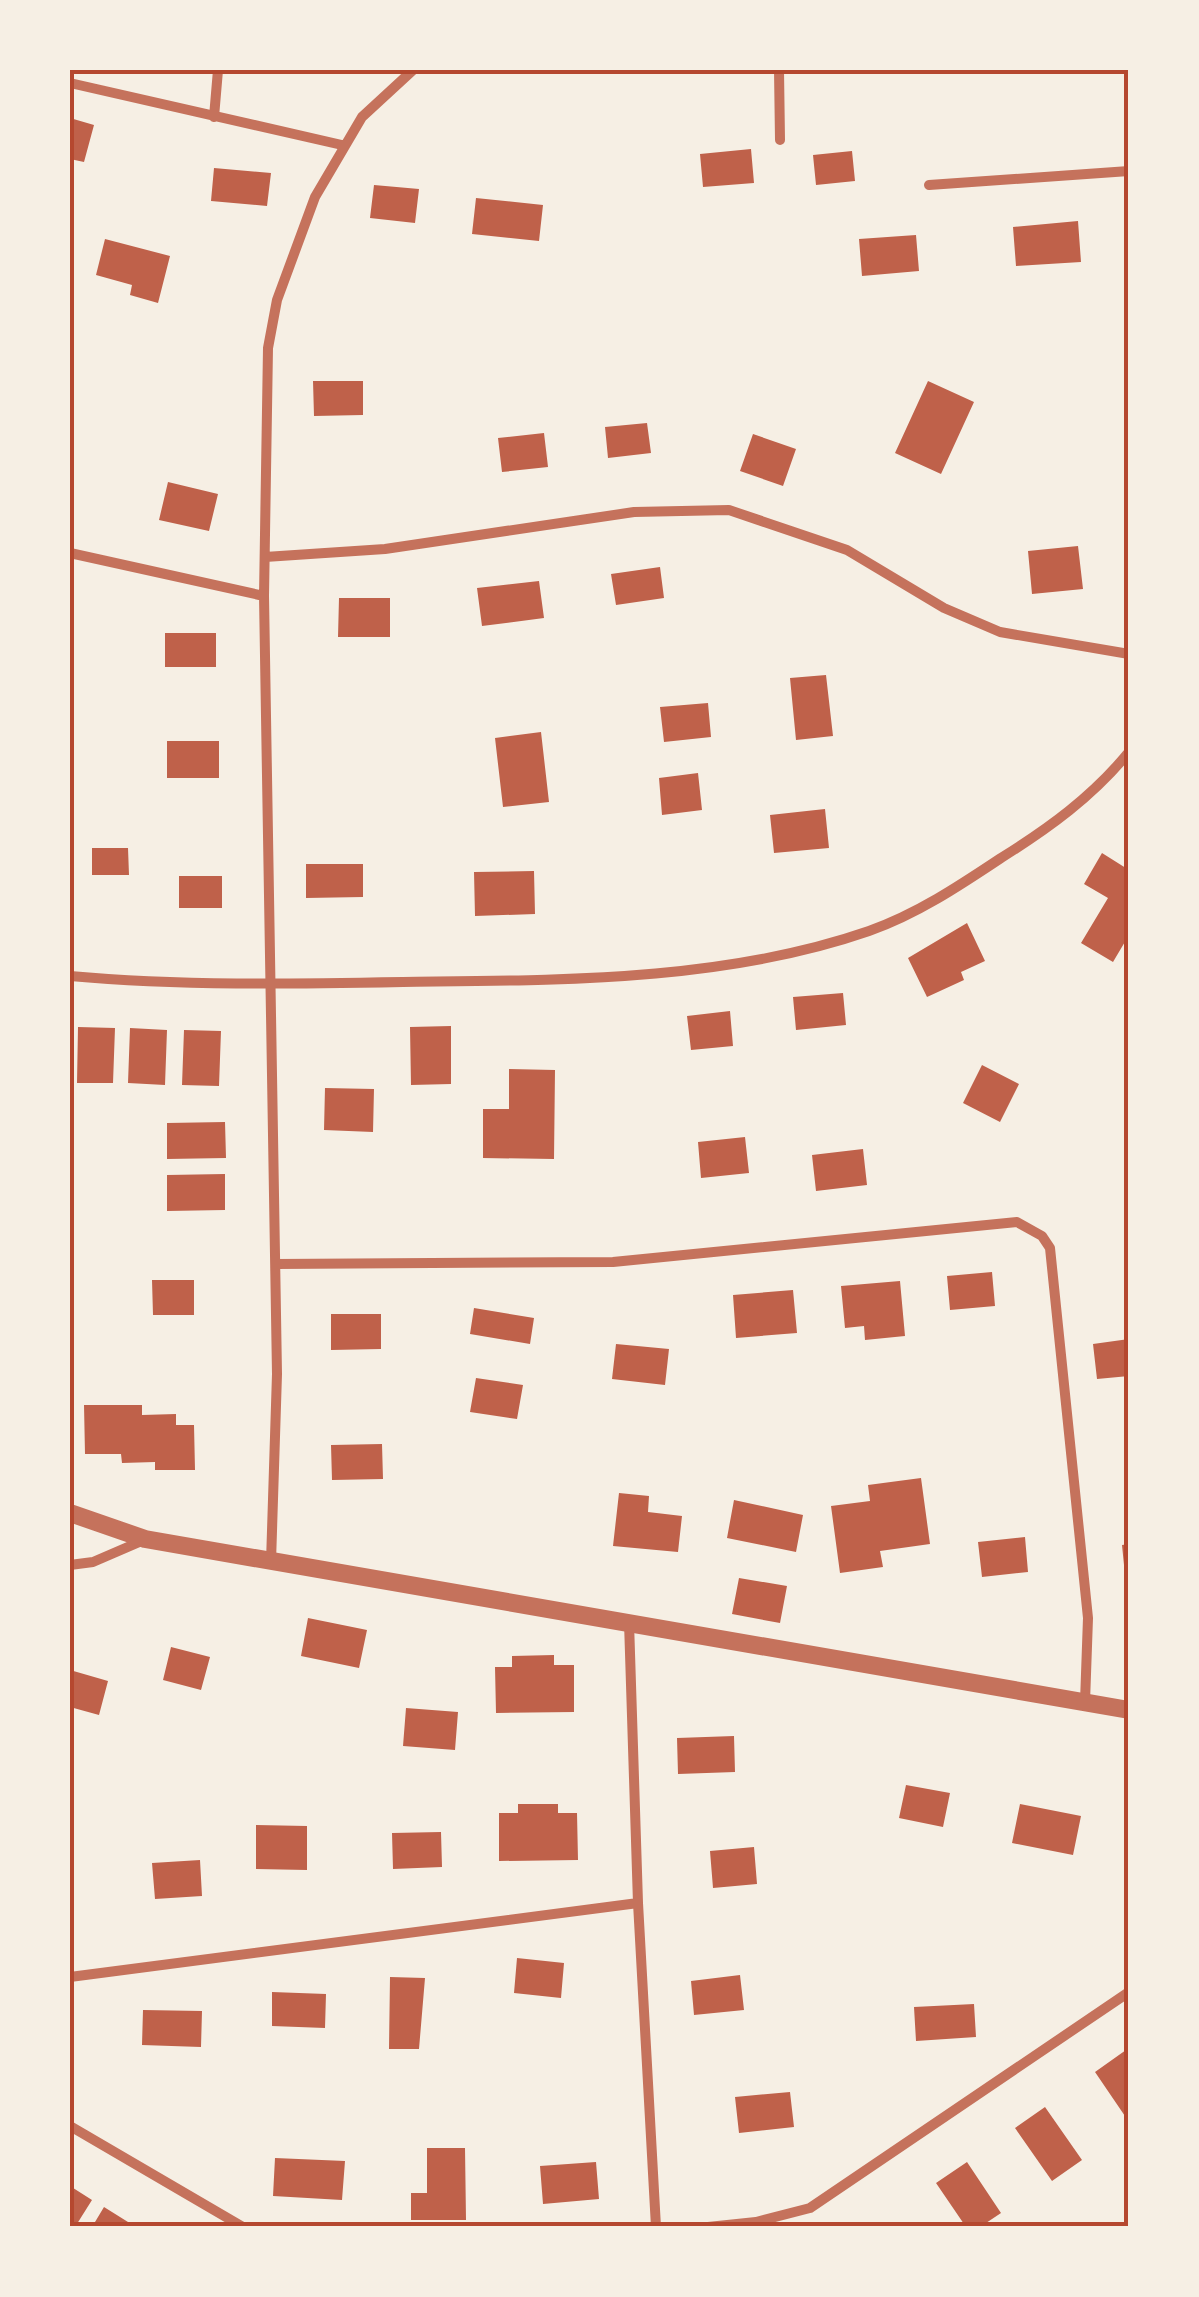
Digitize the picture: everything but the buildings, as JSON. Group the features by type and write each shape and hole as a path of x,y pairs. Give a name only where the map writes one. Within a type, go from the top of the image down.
{"street":[{"path":"214,117 218,70"},
{"path":"271,1562 276,1264 264,596 268,348 277,300 302,231 342,145 362,117 412,70"},
{"path":"779,70 780,140"},
{"path":"70,83 342,145"},
{"path":"929,185 1129,171"},
{"path":"265,556 385,549 647,510 729,510 848,550 944,608 1000,632 1129,654"},
{"path":"70,553 264,596"},
{"path":"70,976 268,984 604,976 698,968 814,948 872,930 938,899 1077,807 1129,752"},
{"path":"276,1264 613,1262 1016,1222 1031,1229 1050,1248 1088,1618 1086,1702"},
{"path":"70,1513 145,1539 1129,1710"},
{"path":"70,1565 105,1558 145,1539"},
{"path":"629,1622 638,1903 656,2227"},
{"path":"70,1978 638,1903"},
{"path":"708,2227 756,2222 810,2208 1129,1992"},
{"path":"70,2126 244,2227"}]}
